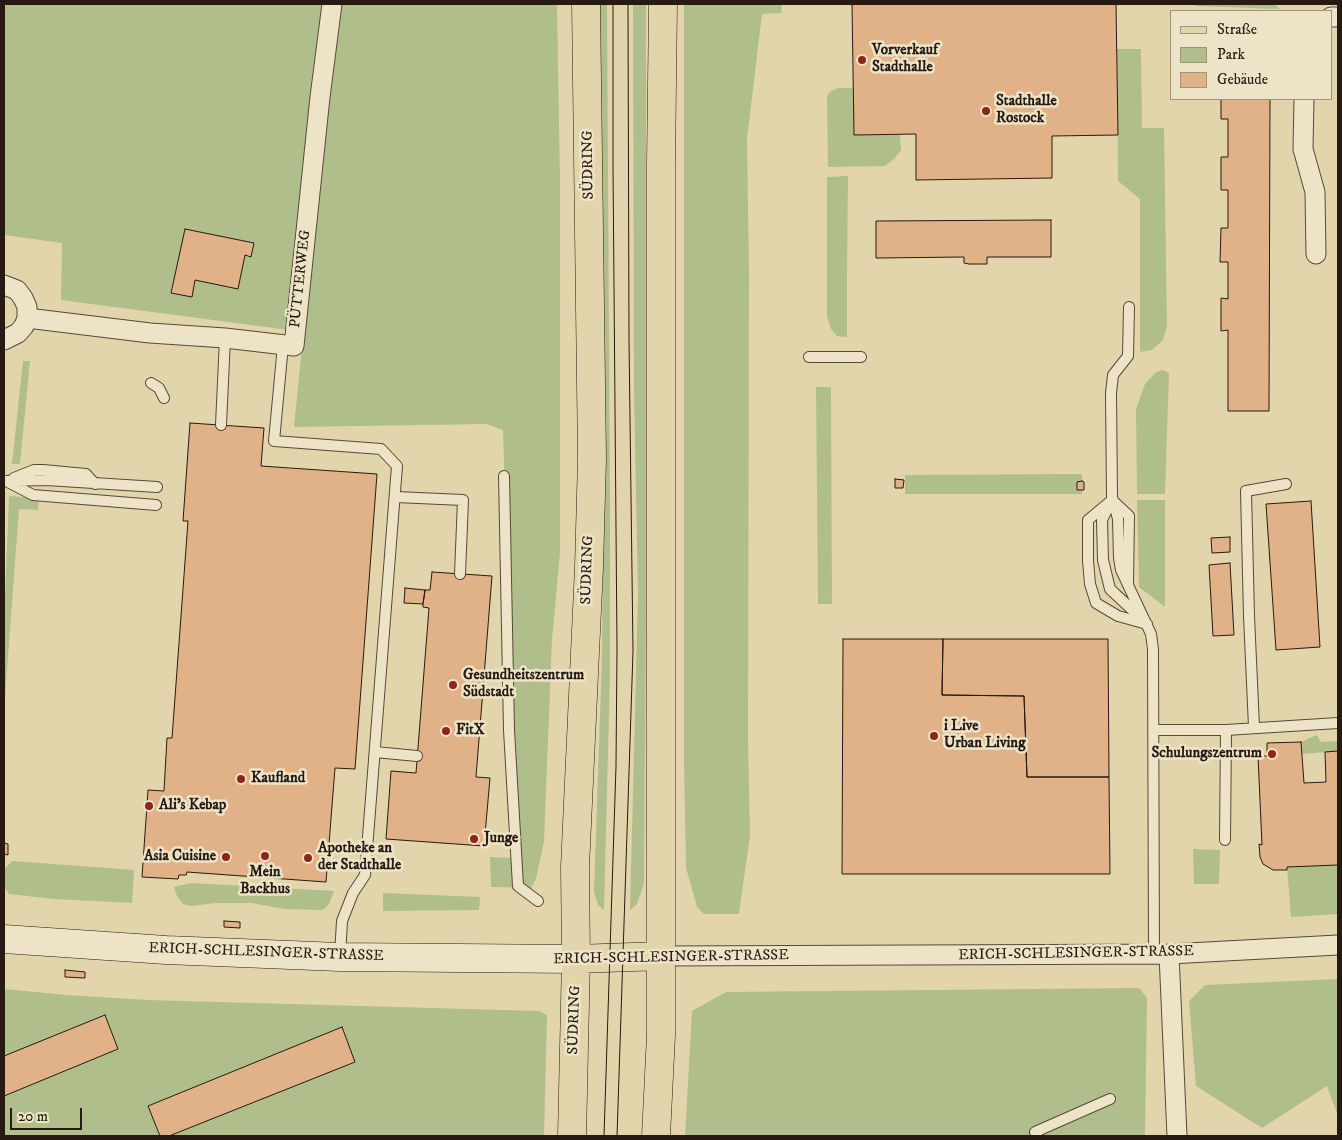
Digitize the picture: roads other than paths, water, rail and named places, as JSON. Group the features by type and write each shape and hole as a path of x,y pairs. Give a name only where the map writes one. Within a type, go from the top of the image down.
{"main road":[{"name":"SÜDRING","path":"572,1136 576,867 592,459 586,4"},
{"path":"656,1136 661,1035 661,164 664,4"},
{"name":"ERICH-SCHLESINGER-STRASSE","path":"576,959 661,956"}],"street":[{"name":"PÜTTERWEG","path":"27,318 150,333 225,338 294,346 320,97 332,4"},
{"path":"1304,100 1303,149 1315,192 1316,254"},
{"path":"4,285 17,290 24,298 27,308 27,318 24,326 18,333 4,340"},
{"name":"ERICH-SCHLESINGER-STRASSE","path":"4,939 166,950 340,957 576,959"},
{"name":"ERICH-SCHLESINGER-STRASSE","path":"661,956 1162,954 1338,945"},
{"path":"1162,954 1177,1136"}],"lane":[{"path":"1129,307 1128,356 1113,375 1111,393 1112,500 1118,519 1120,570 1147,624 1151,634 1153,649 1162,954"},
{"path":"221,425 225,338"},
{"path":"282,345 274,440 381,449 397,466 365,875 353,893 342,922 340,957"},
{"path":"809,357 861,357"},
{"path":"151,382 159,388 164,398"},
{"path":"5,481 34,470 43,470 86,474 95,484 157,487"},
{"path":"504,476 509,730 518,886 538,902"},
{"path":"5,481 33,495 156,505"},
{"path":"1254,727 1248,616 1246,491 1286,484"},
{"path":"396,497 463,500 460,574"},
{"path":"1112,500 1129,516 1128,585"},
{"path":"1112,500 1102,520 1103,560 1110,589 1147,624"},
{"path":"1086,520 1112,500"},
{"path":"1086,520 1118,519 1129,516"},
{"path":"1086,520 1089,576 1096,602 1118,616 1147,624"},
{"path":"1154,730 1226,730 1338,723"},
{"path":"1224,840 1226,730"},
{"path":"375,752 417,756"},
{"path":"1037,1136 1035,1132 1110,1099"}],"tram line":[{"path":"604,1136 616,766 617,648 613,4"},
{"path":"617,1136 633,651 629,341 628,4"}],"place":[{"name":"Vorverkauf Stadthalle","path":"862,60"},
{"name":"Stadthalle Rostock","path":"986,111"},
{"name":"Gesundheitszentrum Südstadt","path":"453,685"},
{"name":"FitX","path":"446,731"},
{"name":"i Live Urban Living","path":"934,736"},
{"name":"Schulungszentrum","path":"1272,754"},
{"name":"Kaufland","path":"241,779"},
{"name":"Ali's Kebap","path":"149,806"},
{"name":"Junge","path":"474,839"},
{"name":"Mein Backhus","path":"265,856"},
{"name":"Asia Cuisine","path":"226,857"},
{"name":"Apotheke an der Stadthalle","path":"308,858"}]}
